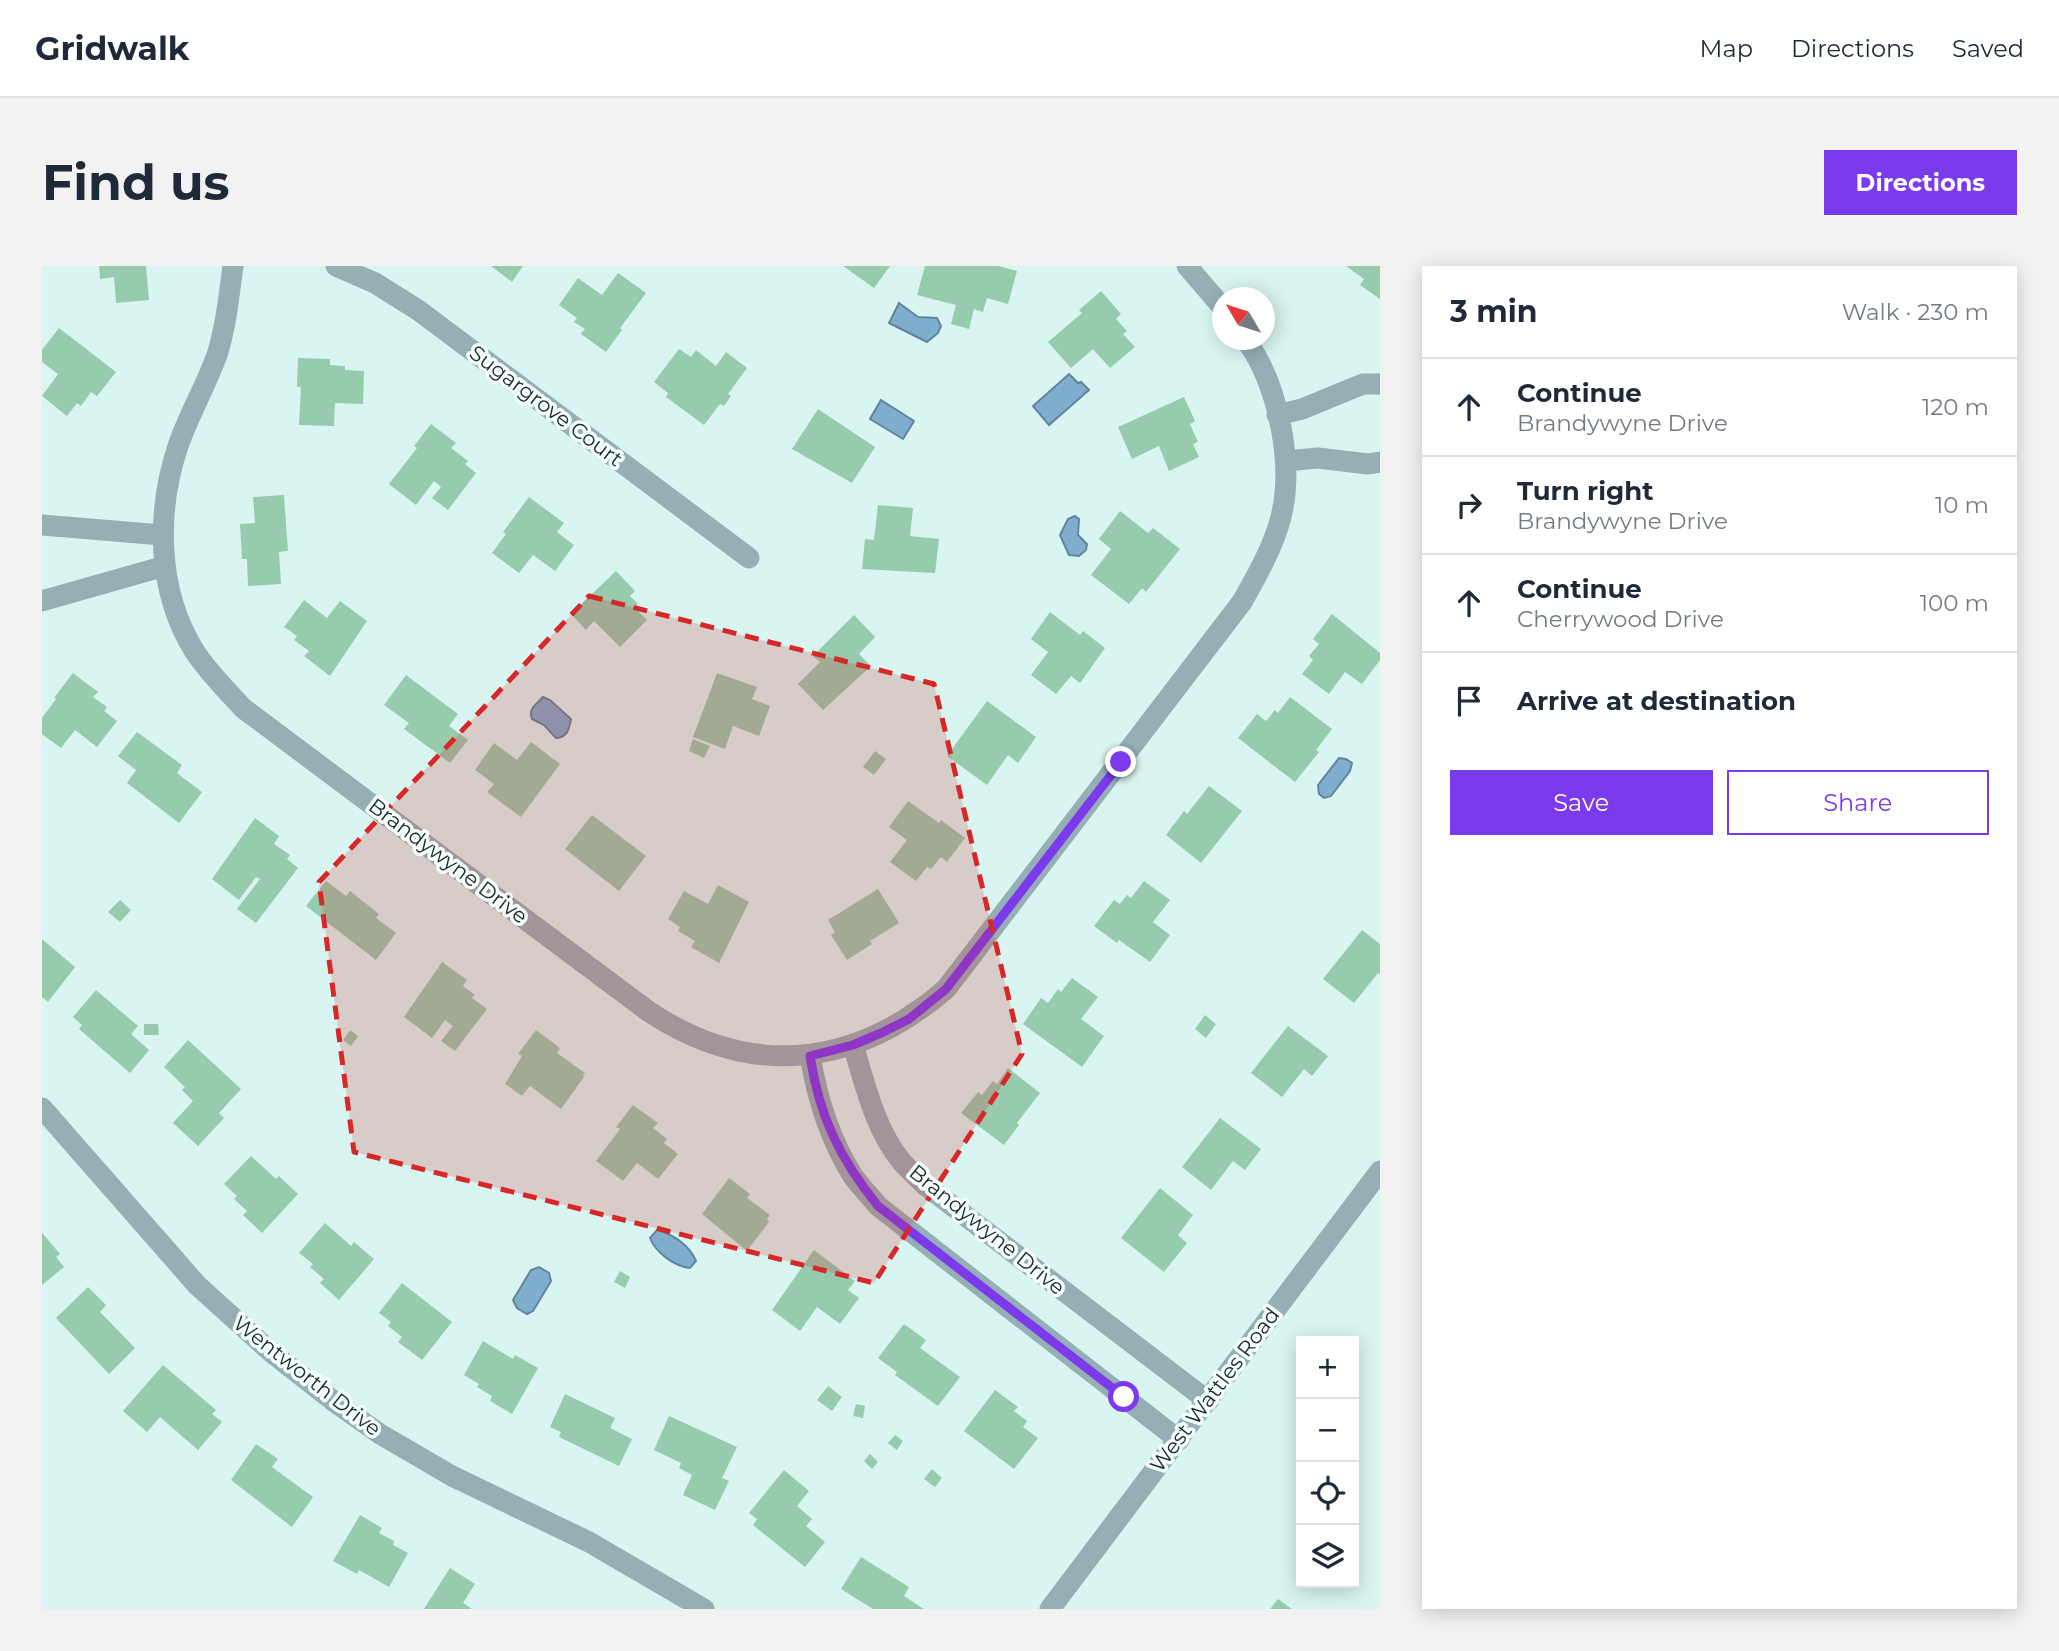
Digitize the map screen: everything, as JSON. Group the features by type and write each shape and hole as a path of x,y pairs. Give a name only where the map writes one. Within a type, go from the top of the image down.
{"street":[{"name":"Brandywyne Drive","path":"233,266 228,306 217,354 179,443 167,489 162,535 164,566 176,611 195,652 218,681 244,709 674,1028 703,1041 750,1054 810,1056 853,1045 870,1100 900,1160 925,1185 1208,1401"},
{"name":"Sugargrove Court","path":"336,266 375,283 418,310 749,558"},
{"path":"1187,266 1212,294"},
{"path":"853,1045 909,1019 946,989 1235,611 1259,572 1280,524 1286,461 1268,382 1253,350"},
{"path":"1277,415 1302,409 1363,384 1380,384"},
{"path":"1286,461 1318,458 1368,464 1380,462"},
{"path":"42,525 162,535"},
{"path":"42,601 164,566"},
{"path":"810,1056 814,1083 834,1140 853,1176 878,1206 1179,1440"},
{"name":"Wentworth Drive","path":"42,1108 197,1285 271,1352 336,1403 380,1434 453,1476 589,1542 704,1609"},
{"name":"West Wattles Road","path":"1050,1609 1380,1171"}],"highlighted area":[{"path":"589,596 934,684 1022,1054 874,1283 354,1152 319,882"}],"water":[{"path":"899,303 918,317 937,318 941,326 938,333 927,342 889,323"},
{"path":"1069,374 1089,390 1049,425 1033,406"},
{"path":"881,400 914,421 903,439 870,419"},
{"path":"1075,516 1079,519 1078,535 1087,544 1086,550 1079,556 1069,555 1060,535 1068,519"},
{"path":"543,697 571,719 569,729 563,736 556,738 544,725 532,719 532,709"},
{"path":"1339,758 1352,763 1350,771 1331,796 1324,798 1319,794 1318,785"},
{"path":"657,1230 669,1234 690,1250 696,1261 690,1268 672,1262 661,1254 650,1238"},
{"path":"539,1267 549,1273 551,1281 533,1311 527,1314 517,1308 513,1300 531,1270"}],"building":[{"path":"99,266 146,266 149,300 116,303 114,277 100,279"},
{"path":"491,266 523,266 512,282"},
{"path":"843,266 890,266 874,288"},
{"path":"925,266 998,266 1017,271 1008,304 987,298 983,312 974,309 969,329 951,324 956,305 917,295"},
{"path":"1346,266 1380,266 1380,299 1360,285 1364,279"},
{"path":"618,273 646,293 606,352 581,334 585,329 574,322 577,318 559,305 578,278 602,295"},
{"path":"1101,291 1121,314 1116,319 1127,331 1123,334 1135,347 1110,368 1093,349 1071,368 1048,342 1082,313 1079,310"},
{"path":"59,328 116,372 97,396 91,392 81,406 77,403 67,416 42,396 58,374 42,362 42,350"},
{"path":"679,349 691,357 696,350 716,366 726,352 747,368 728,394 731,396 724,406 720,404 704,425 666,397 668,393 654,382"},
{"path":"298,358 330,359 330,365 345,366 345,370 364,371 363,404 335,403 334,426 299,425 301,387 297,387"},
{"path":"1184,397 1195,421 1190,424 1198,442 1193,444 1199,457 1169,471 1159,446 1132,459 1118,427"},
{"path":"818,409 875,447 852,483 792,449"},
{"path":"431,424 456,443 451,448 468,461 465,464 476,473 448,510 432,498 441,487 434,481 416,505 389,484 417,448 414,446"},
{"path":"284,495 288,551 279,552 281,584 248,586 247,559 242,559 240,524 255,523 253,497"},
{"path":"529,497 564,523 557,532 574,545 555,571 533,555 519,573 492,553 506,534 503,532"},
{"path":"878,505 913,508 910,536 939,539 935,573 862,569 865,539 874,540"},
{"path":"1120,511 1148,533 1153,528 1180,549 1146,592 1142,588 1129,604 1091,575 1111,549 1099,539"},
{"path":"616,571 635,591 630,596 638,604 634,607 647,620 620,647 594,621 586,630 571,614"},
{"path":"304,600 327,618 340,601 367,621 330,676 304,656 309,651 294,640 297,636 284,627"},
{"path":"1050,612 1080,635 1083,631 1105,648 1080,683 1071,676 1056,694 1031,675 1048,652 1031,639"},
{"path":"1332,614 1380,653 1380,660 1362,684 1345,672 1329,694 1302,674 1313,660 1309,656 1319,644 1313,639"},
{"path":"854,615 875,637 859,654 871,666 823,710 798,684 820,662 813,656"},
{"path":"73,673 98,692 93,697 107,707 104,711 117,721 97,747 75,730 61,748 42,734 42,718"},
{"path":"717,673 757,687 752,699 770,706 759,736 733,726 725,749 693,737"},
{"path":"406,675 458,714 449,726 468,740 450,763 404,729 409,723 384,705"},
{"path":"1290,697 1332,729 1316,750 1319,752 1295,782 1238,738 1257,714 1266,721 1275,710 1278,713"},
{"path":"987,701 1036,737 1018,763 1008,755 987,785 947,756"},
{"path":"137,732 182,765 177,773 202,792 179,823 127,783 136,770 118,756"},
{"path":"693,739 710,746 704,758 689,751"},
{"path":"531,742 560,764 521,817 487,792 494,784 475,770 494,743 517,760"},
{"path":"875,751 886,759 874,775 863,767"},
{"path":"1209,786 1242,811 1201,863 1166,835 1184,811 1187,814"},
{"path":"908,801 965,838 947,862 941,857 931,869 927,867 916,881 890,862 907,840 889,827"},
{"path":"592,815 646,856 619,891 565,849"},
{"path":"255,818 279,836 274,844 290,855 287,859 298,868 256,923 237,909 260,879 256,877 239,900 212,879"},
{"path":"326,881 346,896 350,891 379,914 376,918 396,933 376,960 306,906"},
{"path":"1144,881 1170,900 1153,922 1170,935 1150,962 1094,926 1114,900 1120,904 1127,895 1131,898"},
{"path":"718,885 749,902 719,963 691,947 695,941 678,931 680,927 668,919 684,891 708,904"},
{"path":"878,889 899,923 870,941 872,944 847,960 831,935 835,932 828,920"},
{"path":"120,900 131,910 120,922 108,912"},
{"path":"1362,930 1380,944 1380,974 1378,973 1354,1003 1323,979"},
{"path":"42,939 75,967 48,1002 42,997"},
{"path":"442,962 467,980 463,986 475,995 472,998 487,1009 455,1051 441,1041 453,1026 445,1020 432,1038 404,1017"},
{"path":"1072,978 1098,997 1081,1019 1104,1036 1082,1067 1023,1024 1041,998 1048,1003 1058,989 1061,992"},
{"path":"96,990 138,1026 131,1034 149,1050 130,1073 79,1029 82,1025 73,1017"},
{"path":"1205,1015 1216,1024 1206,1038 1195,1029"},
{"path":"144,1024 158,1024 159,1035 144,1035"},
{"path":"1288,1026 1328,1056 1312,1076 1304,1069 1282,1097 1251,1073"},
{"path":"350,1030 358,1036 351,1046 343,1040"},
{"path":"536,1030 560,1048 557,1053 585,1073 561,1109 530,1086 522,1096 505,1084 522,1056 518,1054"},
{"path":"188,1040 241,1089 219,1113 224,1118 198,1146 173,1123 193,1101 182,1090 185,1087 164,1067"},
{"path":"1008,1068 1040,1093 1004,1145 961,1113 978,1092 982,1095 993,1081 997,1084"},
{"path":"633,1105 658,1123 653,1128 667,1139 664,1143 678,1154 658,1179 637,1163 623,1181 596,1161 620,1129 616,1127"},
{"path":"1220,1118 1261,1149 1245,1170 1233,1161 1211,1190 1182,1167"},
{"path":"251,1156 276,1179 279,1176 298,1194 262,1233 243,1215 247,1211 234,1199 237,1196 224,1184"},
{"path":"729,1178 750,1194 747,1198 770,1215 767,1219 769,1222 747,1251 702,1214"},
{"path":"1160,1188 1193,1215 1178,1235 1187,1243 1164,1272 1121,1238"},
{"path":"325,1223 351,1246 354,1242 374,1259 339,1300 320,1283 324,1279 310,1267 313,1264 299,1253"},
{"path":"42,1233 60,1254 56,1257 64,1267 42,1285"},
{"path":"814,1250 855,1281 848,1290 859,1298 840,1324 817,1307 800,1331 772,1310"},
{"path":"620,1271 630,1277 625,1288 614,1282"},
{"path":"402,1283 452,1322 422,1360 398,1342 402,1337 388,1326 391,1322 379,1313"},
{"path":"88,1287 106,1305 100,1312 135,1348 109,1374 56,1318"},
{"path":"904,1324 926,1340 920,1348 960,1377 938,1406 895,1375 897,1372 878,1358"},
{"path":"483,1341 513,1359 515,1355 538,1368 512,1414 490,1401 492,1396 464,1375"},
{"path":"163,1365 216,1410 212,1414 222,1422 198,1450 160,1417 147,1432 123,1411"},
{"path":"828,1386 842,1397 832,1411 817,1400"},
{"path":"995,1390 1018,1407 1014,1411 1027,1421 1023,1427 1038,1438 1014,1469 964,1431"},
{"path":"565,1394 615,1418 610,1428 632,1439 619,1466 559,1437 561,1432 550,1427"},
{"path":"856,1404 865,1406 863,1418 853,1416"},
{"path":"669,1416 737,1447 722,1478 729,1481 715,1510 683,1495 692,1475 679,1468 681,1463 654,1450"},
{"path":"895,1435 903,1441 897,1450 888,1443"},
{"path":"256,1444 278,1459 272,1467 313,1497 292,1527 231,1480"},
{"path":"870,1454 878,1462 872,1469 864,1461"},
{"path":"932,1469 942,1478 935,1487 924,1479"},
{"path":"784,1470 809,1491 797,1506 812,1519 806,1526 825,1542 805,1567 753,1525 757,1519 749,1513"},
{"path":"360,1515 382,1528 379,1533 408,1553 389,1587 359,1570 357,1574 333,1561"},
{"path":"861,1557 909,1587 904,1596 924,1609 873,1609 841,1589"},
{"path":"450,1568 475,1584 463,1603 472,1609 424,1609"},
{"path":"1278,1599 1292,1609 1270,1609"}],"route":[{"path":"1121,762 978,951 946,989 909,1019 881,1033 853,1045 810,1056 814,1083 834,1140 853,1176 878,1206 1124,1397"}]}
